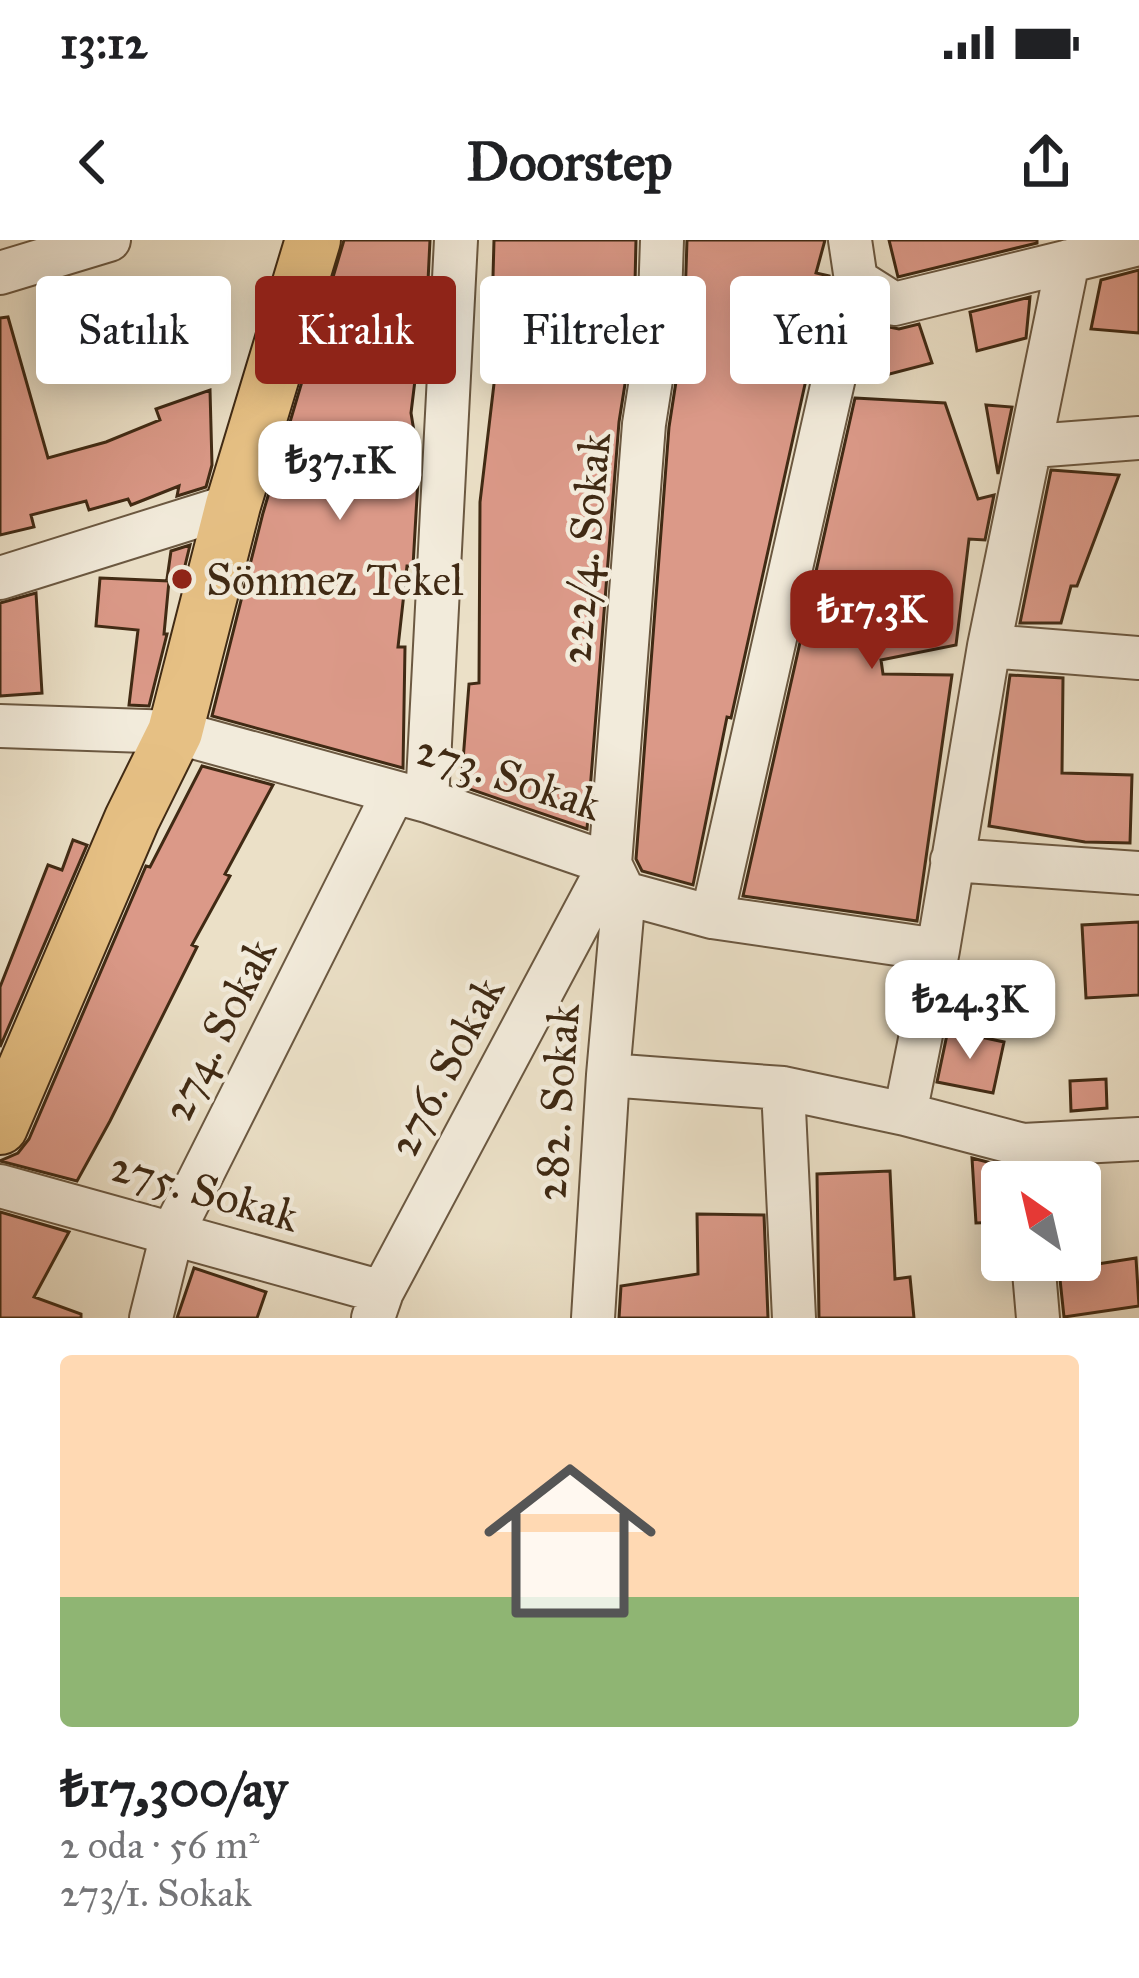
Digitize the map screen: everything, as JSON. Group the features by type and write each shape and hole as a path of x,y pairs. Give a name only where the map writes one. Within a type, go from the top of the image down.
{"main road":[{"path":"0,1127 16,1044 175,732 233,505 314,240"}],"street":[{"path":"0,273 110,240"},
{"path":"410,796 456,240"},
{"name":"222/4. Sokak","path":"617,879 644,424 659,329 662,240"},
{"path":"853,260 895,304 1139,244"},
{"path":"712,917 853,260"},
{"path":"904,1114 938,950 989,646 1068,261"},
{"path":"1033,446 1139,438"},
{"path":"0,578 233,505"},
{"path":"989,646 1139,658"},
{"name":"273. Sokak","path":"0,726 175,732 410,796 712,917 938,950"},
{"name":"274. Sokak","path":"151,1318 172,1234 410,796"},
{"path":"952,860 1139,873"},
{"name":"282. Sokak","path":"593,1318 617,879"},
{"name":"276. Sokak","path":"378,1305 617,879"},
{"path":"608,1075 783,1088 904,1114 1017,1161"},
{"path":"783,1088 794,1318"},
{"path":"1038,1161 1139,1139"},
{"name":"275. Sokak","path":"0,1186 172,1234 378,1305"},
{"path":"1035,1281 1038,1318"}],"building":[{"path":"344,240 430,240 428,276 333,276"},
{"path":"494,240 636,240 635,276 493,276"},
{"path":"687,240 825,240 816,273 829,276 730,276 730,384 805,384 693,885 642,871 636,859 669,427 676,384 706,384 706,276 686,276"},
{"path":"889,240 1037,240 1037,243 898,277"},
{"path":"1139,270 1139,333 1091,329 1101,280"},
{"path":"1030,297 1026,338 977,351 970,312"},
{"path":"8,317 48,458 160,420 156,409 210,390 212,465 206,487 177,496 179,486 131,505 128,499 89,510 86,501 31,515 34,527 0,535 0,318"},
{"path":"919,324 932,363 890,374 890,327"},
{"path":"301,384 415,384 411,413 419,462 413,566 407,566 398,647 405,647 403,768 212,716"},
{"path":"494,384 625,384 587,829 461,786 469,684 479,683 480,502"},
{"path":"855,398 945,403 978,499 994,495 985,540 969,539 956,645 881,660 883,674 952,675 917,921 743,896"},
{"path":"986,405 1012,407 998,474"},
{"path":"1051,470 1119,475 1077,586 1071,586 1061,623 1020,623"},
{"path":"190,545 182,578 167,579 171,551"},
{"path":"100,578 169,581 167,634 149,706 129,705 138,630 96,626"},
{"path":"36,593 42,693 0,696 0,603"},
{"path":"1010,675 1063,678 1062,773 1132,775 1130,843 1085,842 989,826"},
{"path":"202,766 273,785 225,874 230,876 192,945 197,947 110,1121 77,1181 0,1161 18,1153 29,1139 146,866 150,867"},
{"path":"73,840 87,845 0,1047 0,987 48,865 62,870"},
{"path":"1139,922 1139,995 1086,998 1082,925"},
{"path":"948,1030 1004,1042 993,1093 937,1082"},
{"path":"1106,1079 1107,1108 1071,1111 1070,1081"},
{"path":"972,1158 984,1161 981,1223 976,1223"},
{"path":"890,1171 895,1279 910,1277 914,1318 819,1318 817,1174"},
{"path":"0,1212 69,1232 34,1297 81,1314 81,1318 0,1318"},
{"path":"697,1214 764,1215 768,1318 619,1318 621,1286 698,1274"},
{"path":"1136,1258 1139,1306 1064,1317 1060,1281 1101,1281 1101,1263"},
{"path":"194,1268 266,1292 257,1318 177,1318"}],"place":[{"name":"Sönmez Tekel","path":"182,579"}]}
